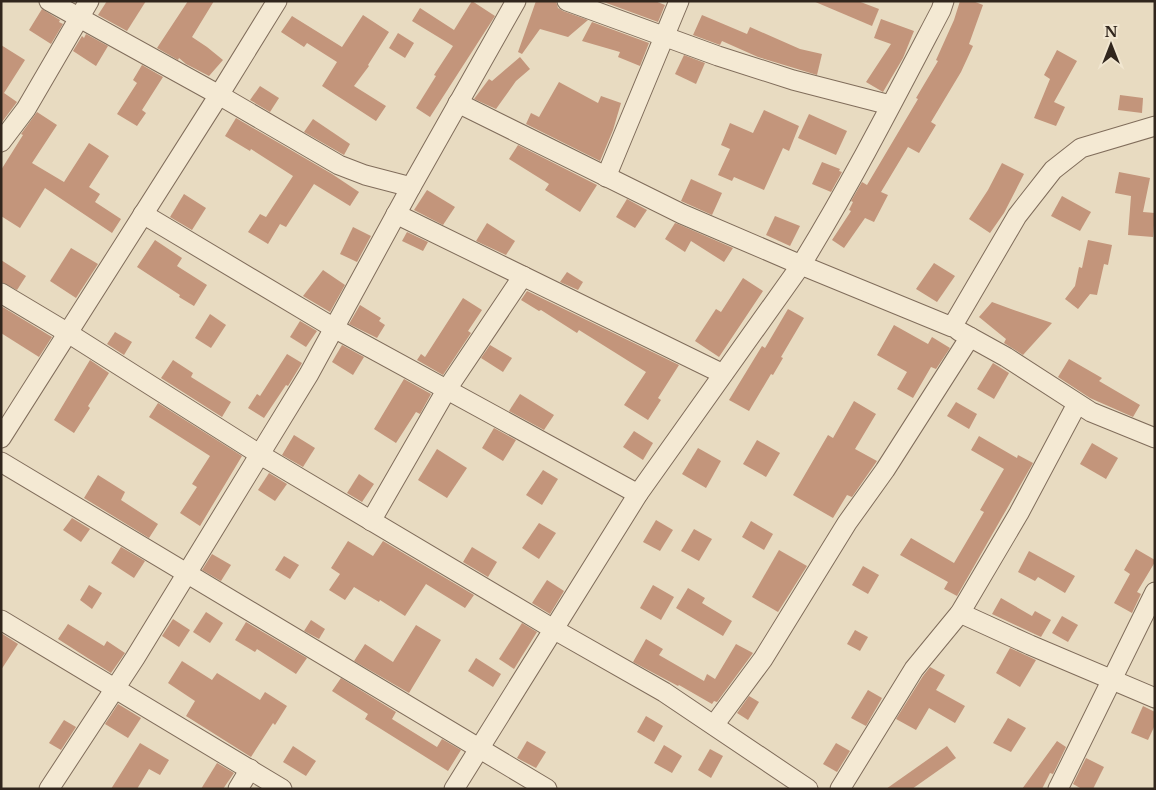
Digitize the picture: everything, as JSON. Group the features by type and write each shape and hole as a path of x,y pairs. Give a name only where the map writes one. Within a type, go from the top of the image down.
{"street":[{"path":"50,1 85,9 219,95 340,165 366,175 411,187"},
{"path":"1,438 277,1"},
{"path":"49,789 116,687 309,374 396,214 516,1"},
{"path":"567,1 718,56 793,80 890,105"},
{"path":"606,177 679,1"},
{"path":"454,789 555,630 638,494 800,265 829,218 941,10 944,1"},
{"path":"2,139 26,109 85,9"},
{"path":"458,103 682,214 952,327 1006,357 1091,412 1155,438"},
{"path":"952,327 1017,216 1053,170 1081,148 1155,126"},
{"path":"143,214 334,328 638,494"},
{"path":"396,214 724,374"},
{"path":"371,521 447,389 523,276"},
{"path":"1,293 68,333 259,454 555,630 664,692 808,789"},
{"path":"714,725 763,659 847,523 885,470 970,337"},
{"path":"840,789 914,669 960,613 1019,513 1077,404"},
{"path":"1,462 547,789"},
{"path":"1058,789 1155,592"},
{"path":"960,613 1112,681 1155,698"},
{"path":"1,620 116,687 282,789"},
{"path":"238,789 250,769"}],"building":[{"path":"107,1 146,1 127,31 98,15"},
{"path":"188,1 214,1 192,37 223,60 209,76 186,64 179,58 178,60 157,48"},
{"path":"472,1 495,16 430,117 416,108 453,46 412,21 420,8 454,30"},
{"path":"536,1 556,1 558,8 563,11 588,20 568,37 540,29 522,54 518,52"},
{"path":"601,1 655,1 665,5 658,22"},
{"path":"813,1 858,1 879,9 872,26"},
{"path":"960,1 973,1 983,5 969,44 973,46 961,72 931,122 936,125 919,153 908,147 881,192 888,195 874,222 865,218 844,248 832,240 851,211 849,210 853,202 851,201 862,182 867,185 918,99 916,98 938,61 936,60 954,20"},
{"path":"42,9 60,20 59,22 63,24 51,44 29,30"},
{"path":"363,15 389,32 369,66 354,86 386,106 376,121 322,86 337,62 307,43 304,47 281,32 292,16 342,47"},
{"path":"702,15 747,34 750,27 800,49 822,54 817,75 758,57 722,41 720,45 693,35"},
{"path":"881,19 914,31 903,58 883,92 866,82 891,44 874,38"},
{"path":"592,22 649,43 640,66 618,57 620,52 582,41"},
{"path":"398,33 414,43 405,58 389,48"},
{"path":"86,34 108,46 96,66 73,51 82,36 84,38"},
{"path":"1,45 25,60 4,93 17,102 2,122"},
{"path":"1057,50 1077,61 1054,102 1065,107 1056,126 1034,118 1050,79 1044,75"},
{"path":"684,55 705,63 696,84 675,74"},
{"path":"520,57 530,69 516,81 496,109 474,99 489,79 492,81"},
{"path":"142,65 163,77 142,110 146,113 137,126 117,114 137,83 133,80"},
{"path":"559,82 598,103 601,96 621,103 613,130 600,161 526,124 531,113 539,117"},
{"path":"260,86 279,98 270,112 250,100"},
{"path":"1120,95 1143,98 1142,113 1118,110"},
{"path":"764,110 799,126 789,151 783,148 764,190 734,177 732,181 718,175 730,149 721,145 730,123 753,133"},
{"path":"37,112 57,125 32,163 64,182 89,143 109,156 89,187 100,194 95,202 121,219 112,233 45,188 20,228 1,216 1,170 23,135 21,134"},
{"path":"809,114 847,131 836,155 798,138"},
{"path":"236,118 332,174 359,192 350,206 314,184 286,227 280,224 268,244 248,232 260,214 266,217 293,176 251,149 250,151 225,136"},
{"path":"313,119 350,144 344,155 304,132"},
{"path":"518,145 597,185 580,212 545,190 549,184 509,159"},
{"path":"822,162 840,169 839,171 842,172 831,192 812,184"},
{"path":"1002,163 1024,174 1004,213 990,233 969,219 988,190"},
{"path":"1119,172 1150,178 1143,212 1155,213 1153,237 1128,235 1131,196 1115,193"},
{"path":"691,179 722,193 712,215 681,201"},
{"path":"427,190 455,207 443,225 414,210"},
{"path":"184,194 206,208 192,230 170,217"},
{"path":"1062,196 1091,212 1080,231 1051,216"},
{"path":"627,199 647,210 635,228 616,217"},
{"path":"775,216 800,226 790,246 766,235"},
{"path":"487,223 515,241 506,255 476,241"},
{"path":"675,223 733,248 724,262 691,241 685,252 665,239"},
{"path":"353,227 371,236 357,262 340,254"},
{"path":"407,232 428,242 423,251 402,241"},
{"path":"155,240 182,258 177,266 207,285 194,306 137,267"},
{"path":"1088,240 1112,245 1108,265 1104,264 1097,295 1090,294 1078,309 1065,299 1075,286 1079,267 1082,268"},
{"path":"71,248 98,264 76,298 50,281"},
{"path":"1,260 26,276 17,290 1,282"},
{"path":"934,263 955,276 937,302 916,289"},
{"path":"323,270 345,285 330,312 303,296"},
{"path":"567,272 583,282 578,290 560,282"},
{"path":"743,278 763,291 719,357 695,341 716,309 721,312"},
{"path":"527,291 679,365 658,398 661,400 648,420 624,405 646,372 579,330 577,333 541,310 539,311 521,300"},
{"path":"463,298 482,310 468,331 471,333 443,375 417,360 421,354 425,357"},
{"path":"992,302 1052,323 1023,355 1004,343 1006,339 979,317"},
{"path":"360,305 381,318 379,321 385,325 377,338 349,324"},
{"path":"1,306 52,337 39,357 1,333"},
{"path":"788,309 804,318 781,357 783,358 773,375 771,374 749,411 729,400 762,346 765,348"},
{"path":"210,314 226,325 211,348 195,338"},
{"path":"300,321 317,331 306,347 290,337"},
{"path":"894,325 928,344 932,337 950,348 936,369 931,367 913,398 897,389 907,372 877,355"},
{"path":"115,332 132,342 124,355 107,344"},
{"path":"342,345 364,357 353,375 332,362"},
{"path":"490,345 512,358 503,372 481,358"},
{"path":"287,354 302,363 288,386 286,385 264,418 248,408 257,394 260,396"},
{"path":"1069,359 1102,378 1099,381 1140,405 1133,417 1090,398 1058,377"},
{"path":"90,360 109,373 88,406 90,408 74,433 54,420"},
{"path":"173,360 193,373 191,377 231,402 222,417 161,378"},
{"path":"993,363 1009,373 994,399 977,389"},
{"path":"404,379 431,394 420,414 416,412 396,443 374,429"},
{"path":"520,394 554,415 544,430 509,411"},
{"path":"854,401 876,414 855,449 877,461 852,497 847,495 833,518 793,495 828,435 833,438"},
{"path":"956,402 977,414 969,429 947,416"},
{"path":"158,403 242,456 200,526 180,513 197,487 192,484 210,456 149,417"},
{"path":"494,428 516,440 503,461 482,448"},
{"path":"634,431 653,443 643,460 623,447"},
{"path":"294,435 315,448 303,467 282,455"},
{"path":"979,436 1017,458 1018,455 1033,463 957,596 944,589 948,582 900,555 911,538 954,563 984,512 980,510 1004,469 971,450"},
{"path":"757,440 780,453 766,477 743,464"},
{"path":"1092,443 1118,458 1106,479 1080,464"},
{"path":"698,448 721,461 706,488 682,474"},
{"path":"437,449 467,468 447,498 418,480"},
{"path":"543,470 558,479 542,505 526,495"},
{"path":"269,473 287,484 275,501 258,490"},
{"path":"359,474 374,484 362,502 347,493"},
{"path":"98,475 125,492 121,500 158,524 149,538 84,498"},
{"path":"72,518 90,529 81,542 63,530"},
{"path":"656,520 673,530 660,551 643,542"},
{"path":"751,521 773,534 764,550 742,537"},
{"path":"539,523 556,533 539,559 522,548"},
{"path":"694,529 712,539 699,561 681,551"},
{"path":"348,541 373,556 383,541 474,595 465,608 426,584 405,616 380,600 379,602 354,587 345,600 329,590 340,574 331,568"},
{"path":"121,547 145,561 134,578 111,563"},
{"path":"472,547 497,562 488,577 463,562"},
{"path":"1136,549 1155,560 1155,562 1137,592 1141,594 1132,613 1114,603 1130,574 1124,570"},
{"path":"779,550 807,566 778,612 752,597"},
{"path":"1029,551 1075,576 1065,593 1038,577 1035,581 1018,572"},
{"path":"212,554 231,565 221,581 202,570"},
{"path":"284,556 299,565 290,579 275,570"},
{"path":"863,566 879,575 868,594 852,585"},
{"path":"547,580 564,591 550,614 532,603"},
{"path":"89,585 102,593 92,609 80,600"},
{"path":"653,585 674,597 661,620 640,608"},
{"path":"688,588 705,598 702,603 732,621 723,636 676,608"},
{"path":"1001,598 1032,616 1035,611 1051,620 1041,637 992,614"},
{"path":"206,612 223,623 210,643 193,632"},
{"path":"1062,616 1078,625 1068,642 1052,633"},
{"path":"173,619 190,630 179,647 162,636"},
{"path":"311,620 325,629 319,639 304,631"},
{"path":"246,622 307,658 296,674 257,649 255,652 235,640"},
{"path":"522,623 537,632 514,669 499,659"},
{"path":"68,624 104,646 107,641 125,653 111,673 58,639"},
{"path":"416,625 441,640 409,693 354,661 365,644 393,662"},
{"path":"855,630 868,637 860,651 847,644"},
{"path":"1,633 18,644 1,670"},
{"path":"646,639 663,649 659,655 704,681 707,674 715,679 736,644 753,653 717,702 714,701 712,704 633,662"},
{"path":"1010,648 1036,660 1020,687 996,673"},
{"path":"476,658 501,674 493,687 468,671"},
{"path":"182,661 212,680 217,673 260,700 265,692 287,706 275,725 273,723 251,757 186,716 195,701 168,683"},
{"path":"930,667 945,675 936,690 965,706 955,723 929,708 916,730 896,719"},
{"path":"341,678 396,712 392,719 437,747 442,739 461,750 448,771 365,719 368,714 332,691"},
{"path":"868,690 882,698 866,726 851,718"},
{"path":"749,696 759,702 748,720 737,713"},
{"path":"118,704 141,718 128,738 105,724"},
{"path":"1143,706 1155,712 1155,725 1148,740 1131,733"},
{"path":"646,716 663,726 654,742 637,732"},
{"path":"1008,718 1026,728 1011,752 993,743"},
{"path":"64,720 76,727 61,750 49,743"},
{"path":"527,741 546,752 536,768 517,758"},
{"path":"1057,741 1066,747 1053,774 1050,773 1042,789 1022,789"},
{"path":"140,743 169,760 160,775 149,769 137,789 111,789"},
{"path":"836,743 850,751 837,772 823,764"},
{"path":"664,745 682,756 672,773 654,763"},
{"path":"293,746 316,761 306,776 283,762"},
{"path":"947,746 956,758 912,789 886,789"},
{"path":"710,749 723,756 711,778 698,770"},
{"path":"1086,758 1104,767 1093,789 1082,789 1073,784"},
{"path":"217,763 234,773 223,789 201,789"}]}
